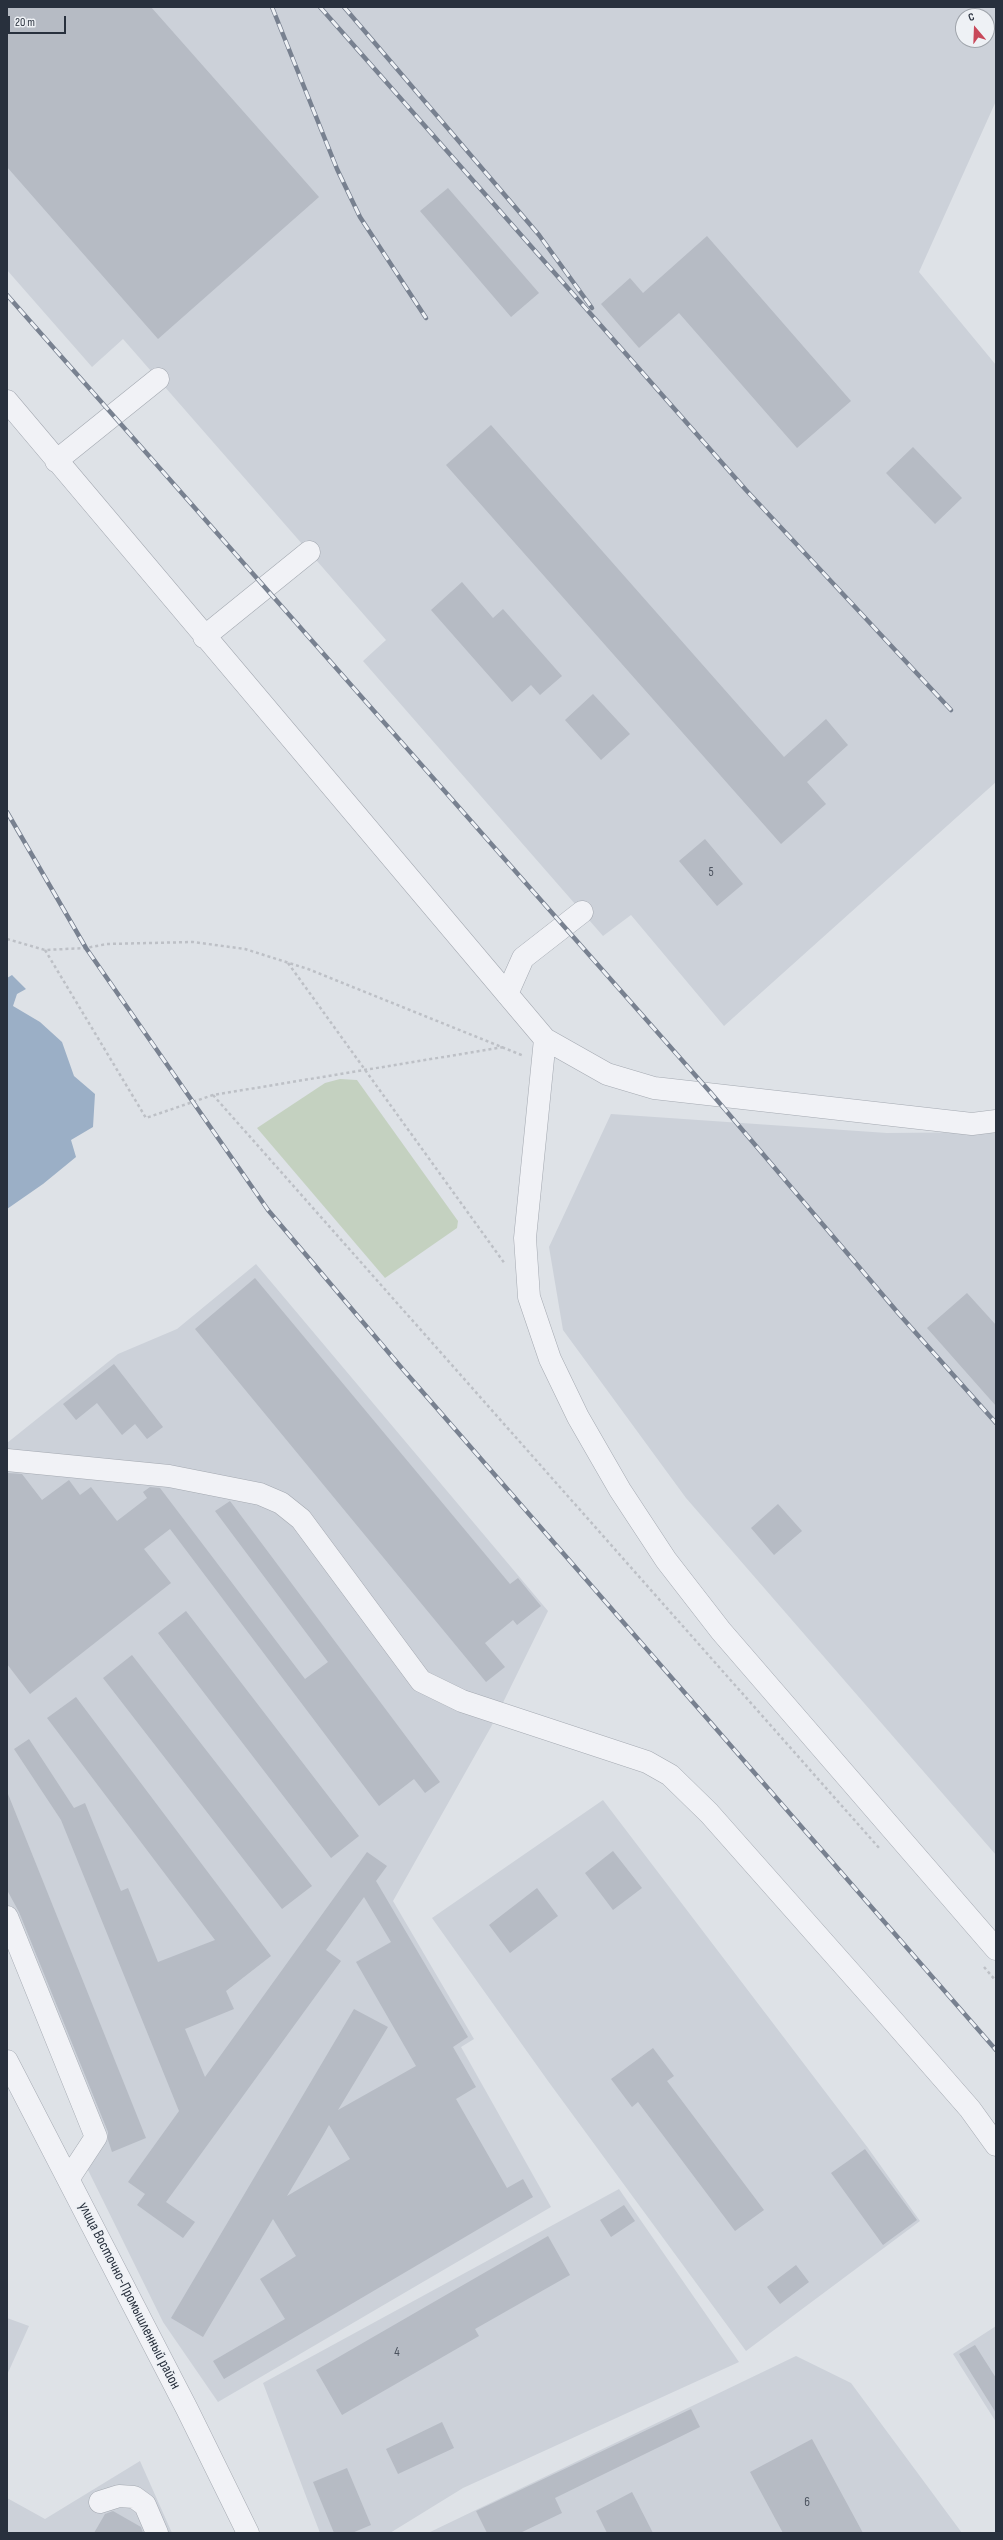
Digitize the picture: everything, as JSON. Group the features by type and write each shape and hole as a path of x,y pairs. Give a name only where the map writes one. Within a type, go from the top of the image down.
{"street":[{"path":"56,461 158,379"},
{"path":"7,401 204,637 545,1039 607,1074 654,1088 972,1124 996,1121"},
{"path":"204,637 309,552"},
{"path":"507,994 523,958 582,912"},
{"path":"545,1039 525,1238 529,1297 550,1359 578,1417 620,1490 666,1560 721,1631 988,1956"},
{"path":"7,1460 169,1476 260,1494 281,1503 301,1519 421,1681 462,1701 647,1762 670,1775 709,1813 894,2022 970,2109 996,2145"},
{"path":"7,1917 96,2137 69,2178"},
{"name":"улица Восточно-Промышленный район","path":"7,2061 69,2178 248,2533"},
{"path":"100,2502 119,2496 134,2497 145,2505 157,2533"}],"path":[{"path":"7,939 45,950 86,948 107,944 193,942 245,949 288,962 543,1064"},
{"path":"45,950 146,1118 213,1095 504,1048"},
{"path":"288,962 510,1271"},
{"path":"213,1095 885,1855"},
{"path":"988,1956 996,1981"}],"shaded area":[{"path":"7,7 996,7 996,101 919,272 996,365 996,782 724,1026 631,915 603,936 363,661 386,640 123,339 92,367 7,270"},
{"path":"611,1114 887,1133 996,1132 996,1855 686,1498 563,1330 549,1247"},
{"path":"256,1264 548,1611 491,1727 393,1901 474,2039 461,2047 551,2207 218,2402 163,2322 88,2170 86,2127 7,1933 7,1443 118,1354 177,1329"},
{"path":"603,1800 868,2148 920,2221 746,2351 548,2081 432,1918"},
{"path":"619,2189 739,2362 463,2488 390,2533 320,2533 263,2383"},
{"path":"7,2318 29,2326 7,2375"},
{"path":"996,2326 996,2422 953,2354"},
{"path":"796,2356 851,2383 962,2533 428,2533"},
{"path":"140,2461 172,2533 7,2533 7,2498 45,2519"}],"green space":[{"path":"340,1079 357,1080 458,1221 457,1228 385,1278 257,1128 325,1083"}],"water":[{"path":"12,975 26,989 17,994 13,1006 40,1022 62,1042 74,1076 95,1094 93,1127 71,1140 76,1157 43,1184 7,1209 7,978"}],"building":[{"path":"7,7 151,7 319,197 158,339 7,167"},
{"path":"448,188 539,293 511,317 420,211"},
{"path":"707,236 851,401 797,448 679,313 639,348 601,304 630,278 643,293"},
{"path":"491,425 784,757 826,719 848,745 807,782 826,804 781,844 446,465"},
{"path":"913,447 962,498 935,524 886,473"},
{"path":"462,582 493,618 503,609 562,676 540,695 531,685 512,702 431,610"},
{"path":"593,694 630,734 601,760 565,720"},
{"path":"705,839 743,884 717,906 679,861"},
{"path":"255,1278 510,1584 518,1578 541,1606 517,1625 513,1620 485,1643 505,1667 486,1682 195,1329"},
{"path":"967,1293 996,1325 996,1406 927,1328"},
{"path":"114,1364 163,1427 147,1439 135,1424 122,1435 97,1403 76,1420 63,1404"},
{"path":"8,1473 22,1474 42,1500 69,1480 80,1495 91,1487 117,1521 147,1498 143,1492 150,1487 160,1488 305,1679 328,1662 215,1511 230,1501 440,1782 425,1793 414,1779 379,1806 170,1529 144,1549 171,1583 30,1694 7,1664"},
{"path":"778,1504 802,1531 774,1555 751,1528"},
{"path":"186,1611 359,1836 331,1858 158,1633"},
{"path":"132,1655 312,1886 282,1909 103,1678"},
{"path":"76,1697 271,1956 226,1991 234,2009 185,2029 205,2077 367,1852 387,1866 376,1881 468,2037 453,2047 476,2087 456,2099 507,2188 523,2179 533,2197 224,2379 213,2361 285,2319 260,2279 296,2256 273,2219 203,2337 171,2318 354,2009 388,2027 338,2110 416,2066 356,1962 391,1942 364,1897 326,1950 341,1961 166,2202 195,2222 183,2238 137,2205 145,2194 128,2182 179,2111 61,1820 14,1749 29,1739 74,1808 85,1803 121,1891 128,1888 158,1962 215,1940 47,1718","holes":["329,2125 350,2159 287,2196"]},
{"path":"8,1794 146,2138 112,2152 108,2140 108,2132 19,1912 7,1890"},
{"path":"613,1851 642,1888 613,1910 585,1873"},
{"path":"537,1888 558,1916 510,1953 489,1925"},
{"path":"653,2048 674,2076 667,2081 764,2210 735,2231 638,2102 632,2107 611,2079"},
{"path":"865,2149 917,2220 883,2245 831,2173"},
{"path":"624,2205 635,2221 611,2237 600,2220"},
{"path":"548,2236 570,2275 475,2329 479,2336 342,2415 316,2370"},
{"path":"796,2265 809,2282 780,2304 767,2287"},
{"path":"975,2345 996,2378 996,2413 959,2354"},
{"path":"691,2409 700,2427 555,2498 562,2513 520,2533 487,2533 476,2511"},
{"path":"442,2422 454,2448 398,2474 386,2449"},
{"path":"812,2439 863,2533 783,2533 750,2472"},
{"path":"347,2468 371,2525 352,2533 334,2533 313,2482"},
{"path":"632,2492 653,2533 607,2533 596,2511"},
{"path":"113,2511 141,2527 143,2533 94,2533 105,2514"}],"railway":[{"path":"272,7 337,169 360,217 426,318"},
{"path":"320,7 746,490 951,710"},
{"path":"344,7 539,235 592,308"},
{"path":"7,295 711,1093 899,1314 996,1423"},
{"path":"7,812 86,948 268,1210 400,1366 996,2050"}]}
